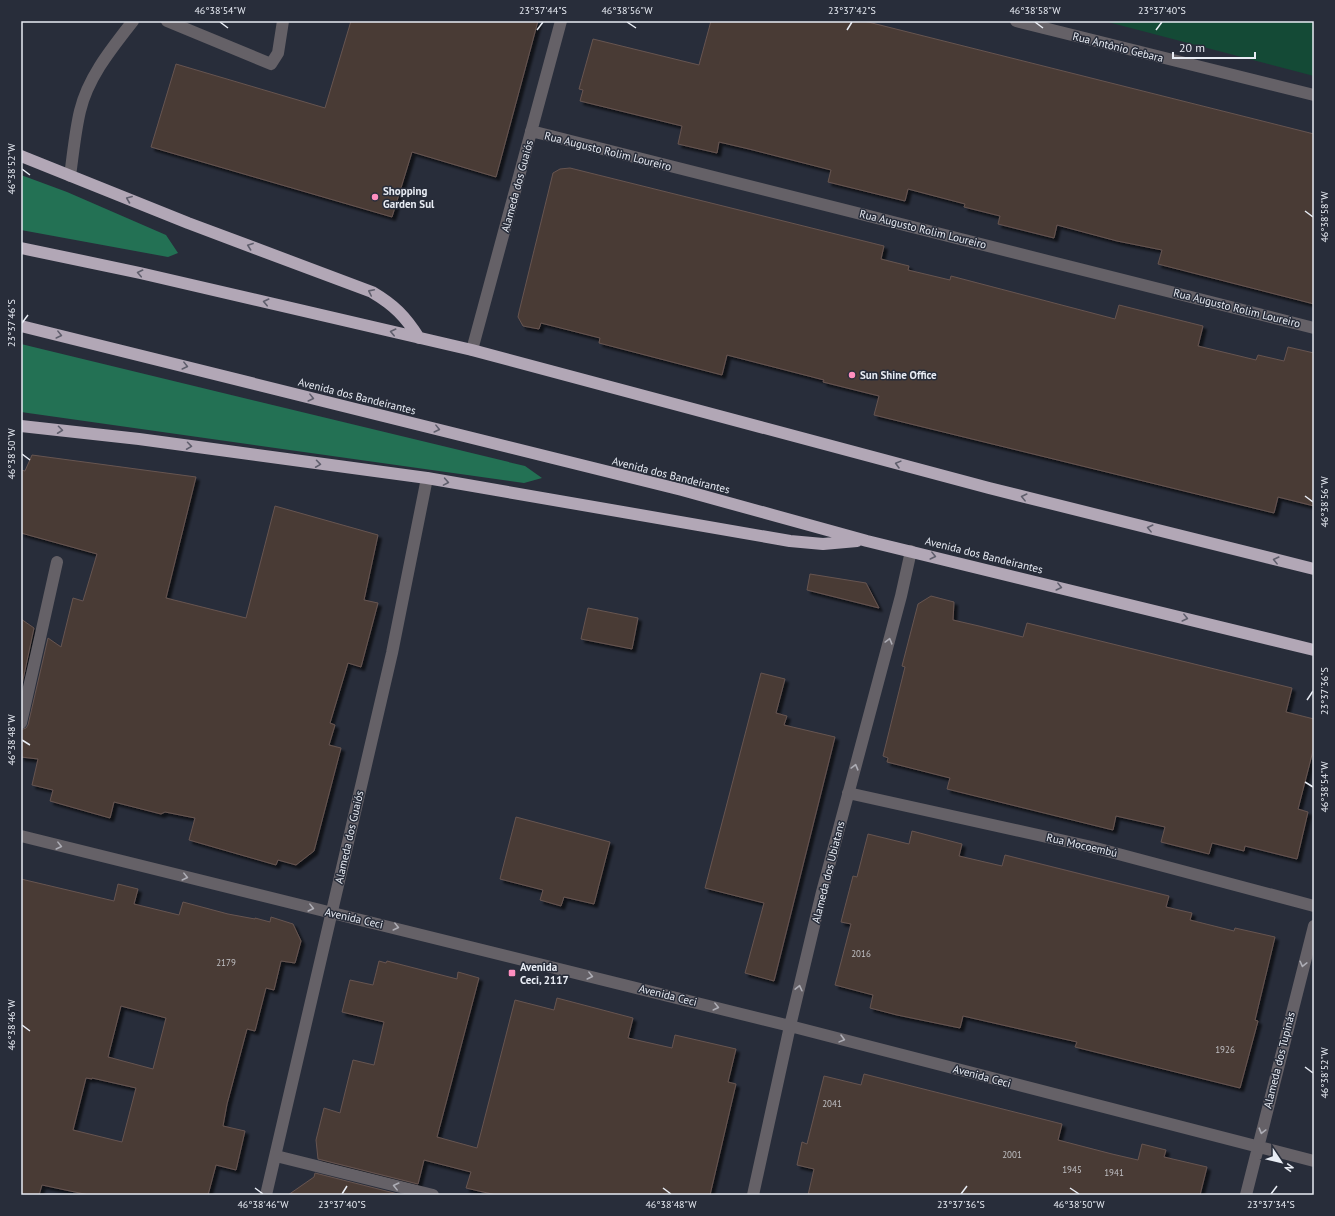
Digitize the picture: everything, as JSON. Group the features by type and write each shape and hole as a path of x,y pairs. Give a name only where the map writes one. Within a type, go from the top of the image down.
{"highway":[{"path":"21,156 188,223 372,292 392,304 408,321 419,338"},
{"path":"21,248 140,273 472,350 989,488 1314,569"},
{"name":"Avenida dos Bandeirantes","path":"21,326 682,490 867,541 1314,650"},
{"path":"21,426 139,439 427,478 790,541 823,544 867,541"}],"street":[{"path":"70,176 80,110 102,63 133,21"},
{"path":"167,21 270,64 278,53 283,21"},
{"name":"Alameda dos Guaiós","path":"472,350 561,21"},
{"name":"Rua Antônio Gebara","path":"1016,21 1314,95"},
{"name":"Rua Augusto Rolim Loureiro","path":"531,131 1314,328"},
{"name":"Alameda dos Guaiós","path":"266,1195 392,653 427,478"},
{"name":"Alameda dos Ubiatans","path":"754,1195 790,1026 822,892 901,596 911,551"},
{"path":"21,723 57,562"},
{"name":"Rua Mocoembú","path":"848,793 1092,847 1314,906"},
{"name":"Avenida Ceci","path":"21,836 790,1026 1314,1161"},
{"name":"Alameda dos Tupinás","path":"1246,1195 1314,926"},
{"path":"276,1156 433,1195"}],"green space":[{"path":"1104,21 1314,21 1314,76"},
{"path":"21,175 67,192 166,235 178,253 168,257 21,230"},
{"path":"21,344 525,466 542,478 524,483 21,412"}],"building":[{"path":"351,21 538,21 496,177 412,152 392,217 151,147 176,64 325,108"},
{"path":"711,21 864,21 1314,134 1314,304 1158,264 1162,250 1117,241 1057,225 1054,238 998,224 1000,216 964,207 965,204 908,189 905,201 828,182 831,170 749,149 719,142 717,153 678,144 682,126 580,101 583,90 579,89 593,39 699,65"},
{"path":"570,168 884,246 881,259 909,266 908,270 950,280 951,276 1115,319 1119,305 1203,326 1198,346 1256,360 1258,355 1284,361 1288,347 1314,353 1314,506 1278,497 1274,513 874,415 879,396 727,355 722,375 599,343 600,338 541,323 539,329 523,326 518,317 553,173 560,169"},
{"path":"32,455 196,477 166,598 246,618 275,506 378,535 364,600 378,603 361,667 348,663 330,723 335,725 329,745 341,748 314,851 296,865 278,860 276,865 189,840 195,818 165,812 161,814 114,802 110,818 50,801 53,790 32,785 38,759 21,757 21,730 26,728 28,725 48,638 61,647 73,598 83,601 97,554 21,533 21,470 25,471"},
{"path":"810,574 866,583 879,608 807,590"},
{"path":"931,596 954,602 953,620 1023,637 1027,623 1292,688 1286,712 1314,719 1314,747 1298,809 1308,812 1297,859 1245,846 1244,851 1212,843 1209,854 1161,842 1165,827 1116,816 1113,830 947,789 950,778 887,762 888,758 883,756 905,667 902,666 918,604"},
{"path":"588,608 638,618 632,649 581,639"},
{"path":"21,619 34,628 21,689"},
{"path":"761,673 785,679 776,713 787,716 784,725 835,737 774,981 745,973 764,903 705,888"},
{"path":"516,817 610,842 594,904 564,897 561,906 540,900 543,890 500,879"},
{"path":"912,831 962,844 959,856 1002,866 1005,855 1169,896 1166,907 1192,913 1190,920 1234,931 1235,928 1275,937 1255,1020 1258,1021 1240,1088 1075,1047 1077,1042 963,1016 960,1028 897,1015 870,1008 873,995 835,985 851,924 841,922 853,876 857,877 868,834 909,844"},
{"path":"21,879 114,901 118,884 138,889 134,904 179,915 183,902 228,914 270,922 271,917 293,924 301,941 295,963 281,961 274,990 266,988 255,1031 247,1029 227,1104 223,1126 245,1131 236,1170 216,1165 208,1195 89,1195 42,1185 39,1195 21,1195","holes":["121,1006 166,1018 153,1069 108,1057","86,1078 136,1088 122,1142 73,1130"]},
{"path":"379,961 386,963 387,961 457,979 458,972 479,978 437,1137 477,1148 515,1000 554,1010 557,998 633,1018 628,1038 672,1048 675,1035 736,1049 728,1082 736,1084 710,1195 496,1195 466,1188 471,1172 424,1160 418,1184 318,1159 316,1140 324,1108 340,1113 353,1060 374,1065 384,1022 342,1012 350,980 373,985"},
{"path":"864,1074 1062,1124 1058,1140 1112,1154 1138,1160 1142,1144 1166,1150 1164,1157 1207,1167 1200,1195 808,1195 814,1169 797,1165 802,1142 807,1144 824,1076 861,1085"},
{"path":"315,1173 402,1195 288,1195 314,1177"}],"place":[{"name":"Shopping Garden Sul","path":"375,197"},
{"name":"Sun Shine Office","path":"852,375"},
{"name":"Avenida Ceci, 2117","path":"512,973"}]}
